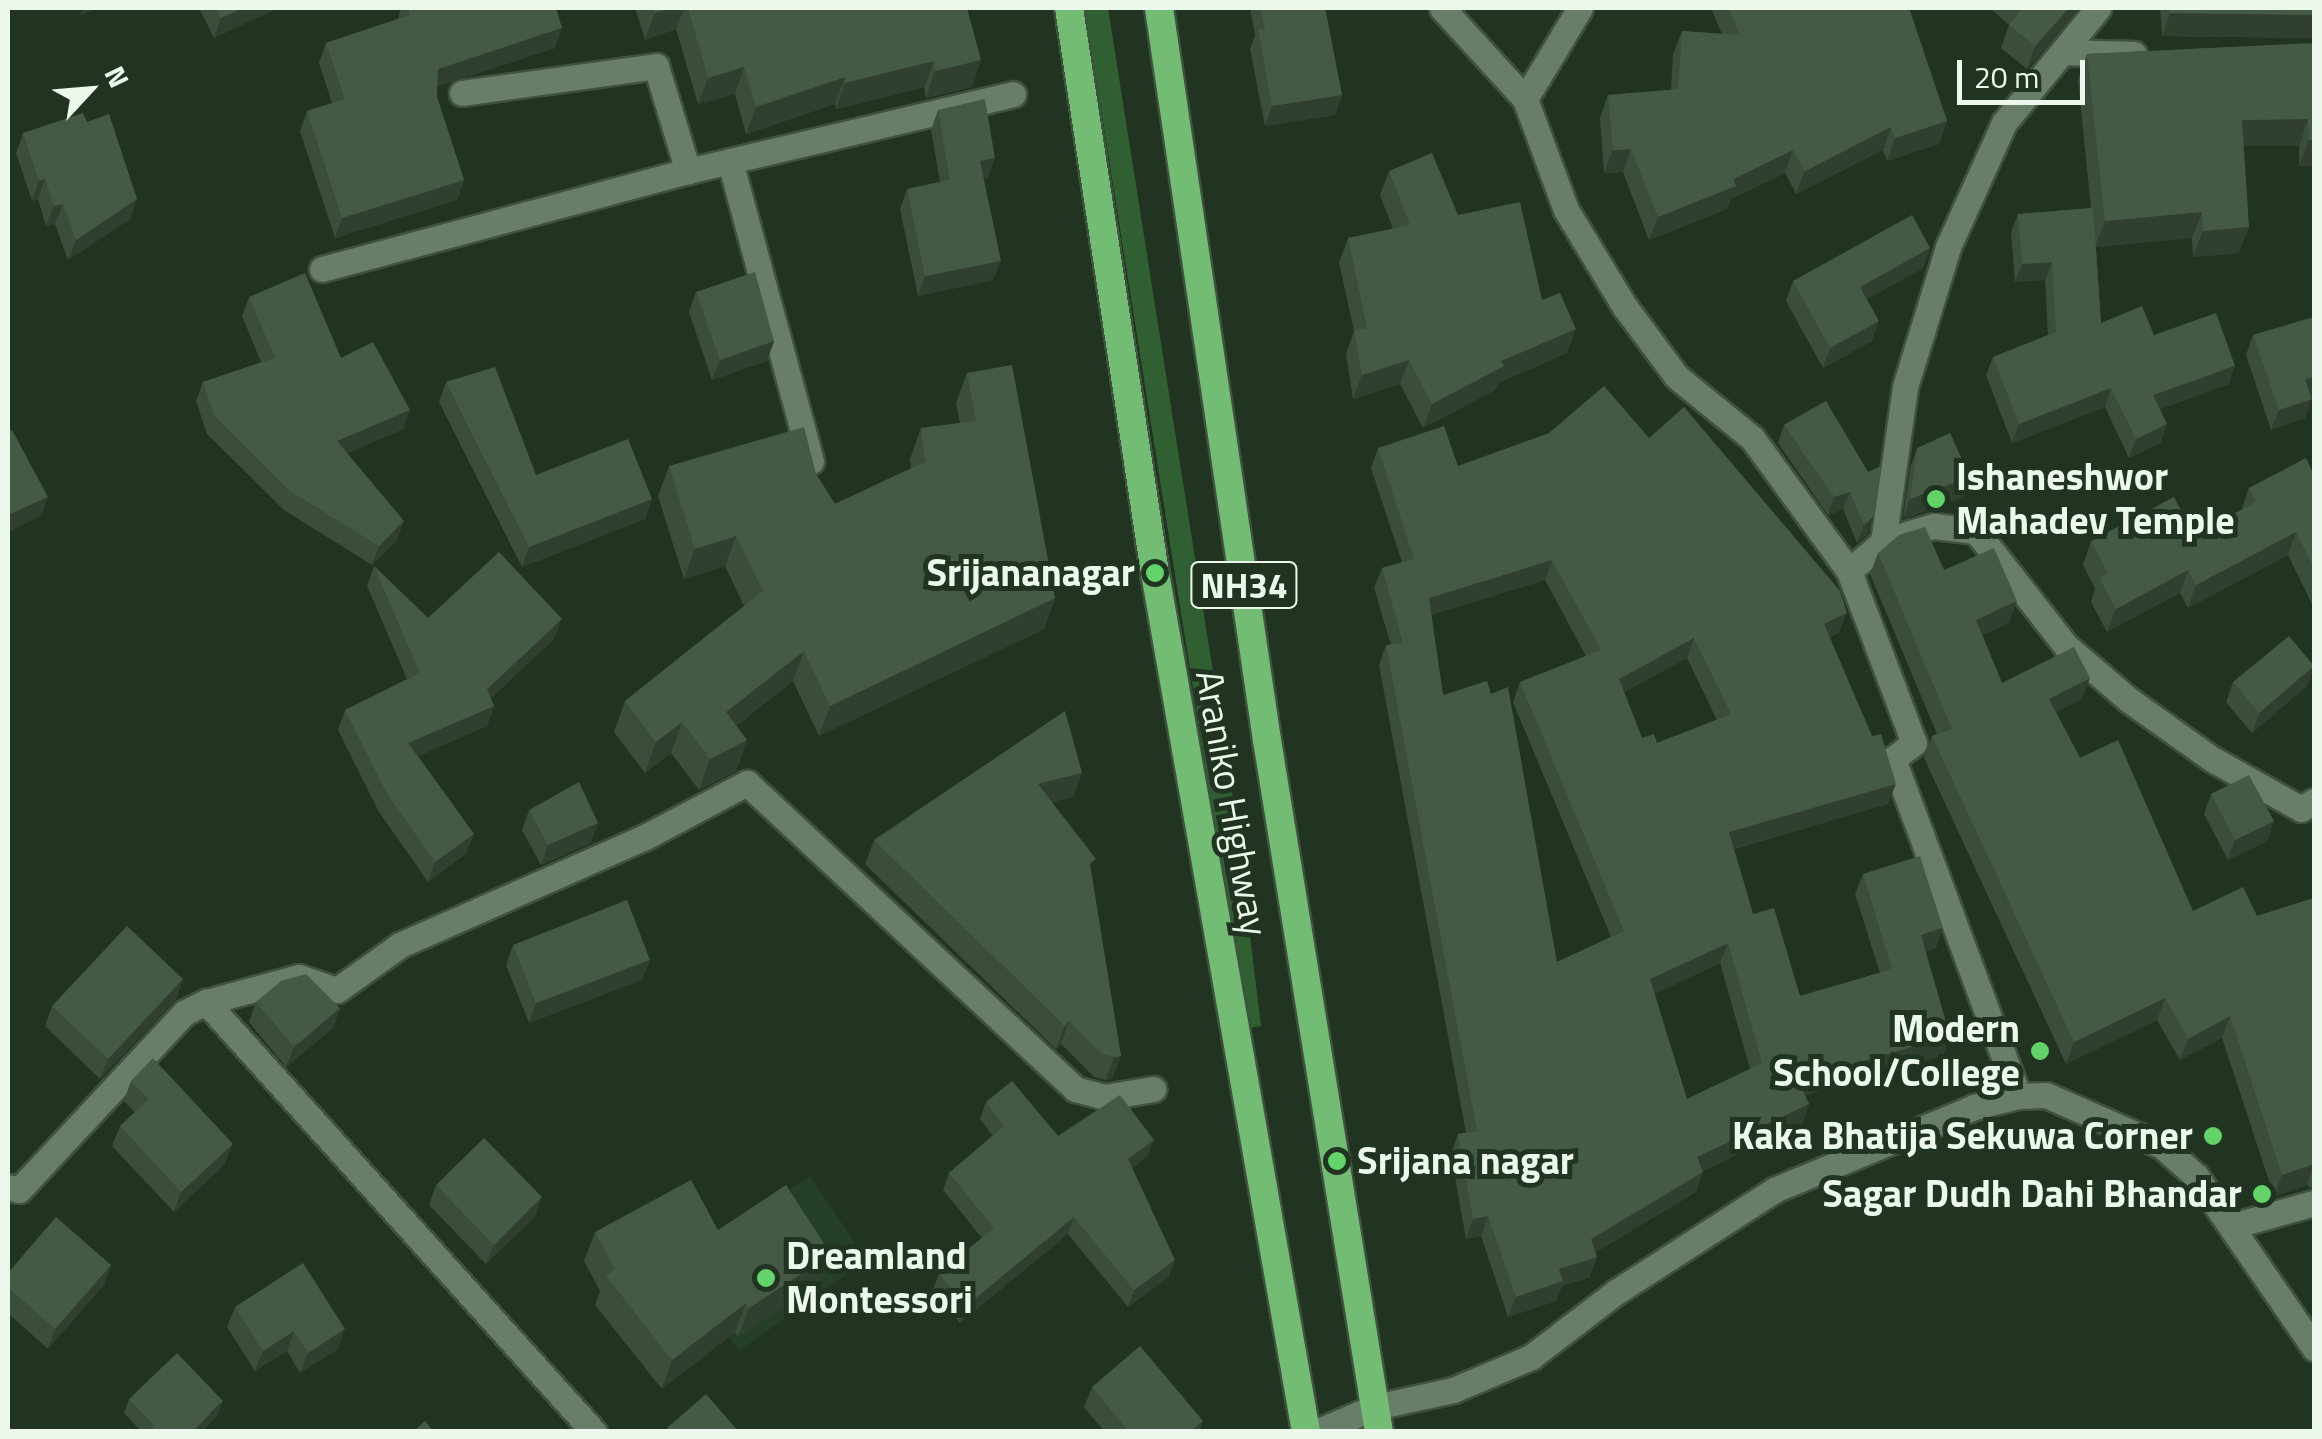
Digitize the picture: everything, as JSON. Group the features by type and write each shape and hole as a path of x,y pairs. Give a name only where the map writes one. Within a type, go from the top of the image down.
{"highway":[{"name":"Araniko Highway","path":"1070,8 1155,572 1306,1432"},
{"name":"Araniko Highway","path":"1158,8 1267,740 1377,1419"}],"street":[{"path":"1442,8 1525,100 1566,210 1625,307 1677,377 1752,438 1850,571 1914,743 1893,759 2018,1096"},
{"path":"1525,100 1580,8"},
{"path":"1884,542 1905,387 1948,247 2004,124 2098,8"},
{"path":"2064,52 2163,54"},
{"path":"462,93 656,66 688,171"},
{"path":"322,269 730,160 1013,94"},
{"path":"730,160 816,481"},
{"path":"1850,571 1884,542 1934,526 1976,531 2066,646 2129,700 2212,759 2300,809 2314,801"},
{"path":"8,1187 19,1190 184,1013 206,1002 299,976 337,990 400,945 679,821 747,783 1075,1089 1105,1096 1153,1088"},
{"path":"206,1002 594,1432"},
{"path":"1316,1432 1377,1419 1531,1356 1616,1292 1774,1190 1974,1107 2018,1096 2046,1095 2162,1146 2196,1176 2314,1348"},
{"path":"2232,1226 2314,1203"}],"shaded area":[{"name":"Dreamland Montessori","path":"810,1176 867,1260 739,1351 677,1259"}],"green space":[{"path":"1085,8 1108,8 1234,805 1261,1026 1247,1028"}],"building":[{"path":"216,8 243,8 221,18"},
{"path":"408,8 556,8 562,28 438,69 437,97 464,180 342,218 307,111 345,99 326,43 410,15"},
{"path":"688,8 967,8 981,60 935,71 934,61 845,83 845,77 756,107 744,67 708,78"},
{"path":"1261,8 1325,8 1342,95 1272,106 1258,29 1265,29"},
{"path":"1729,8 1909,8 1947,121 1895,138 1891,127 1805,171 1793,150 1733,179 1736,186 1658,217 1631,149 1613,150 1608,95 1678,89 1682,31 1740,35"},
{"path":"2023,8 2069,8 2035,46 2009,25"},
{"path":"2170,8 2314,8 2314,15 2170,13"},
{"path":"2314,43 2314,140 2309,140 2308,119 2242,120 2249,227 2203,231 2202,212 2105,221 2087,54"},
{"path":"985,99 995,158 980,161 1001,261 925,276 907,189 950,180 938,110"},
{"path":"83,113 87,122 109,114 137,199 76,240 63,204 54,206 45,179 39,181 23,133"},
{"path":"1432,153 1458,215 1520,202 1542,300 1560,293 1576,329 1501,361 1504,366 1432,404 1409,360 1362,375 1354,330 1367,328 1348,238 1410,225 1389,171"},
{"path":"2093,208 2101,323 2142,306 2154,335 2216,313 2235,366 2153,395 2167,424 2136,439 2111,388 2019,424 1993,357 2056,332 2052,262 2022,264 2018,214"},
{"path":"1912,215 1930,248 1860,287 1879,321 1830,348 1793,281"},
{"path":"755,272 774,341 720,360 696,292"},
{"path":"305,273 341,358 373,342 410,410 337,441 404,521 379,546 290,491 214,415 203,382 275,358 249,297"},
{"path":"2314,317 2314,377 2305,379 2312,399 2279,410 2253,335"},
{"path":"1012,365 1055,598 830,706 804,651 726,712 747,740 710,759 682,722 656,742 625,701 763,591 736,536 695,549 669,466 804,427 816,474 835,504 925,462 921,428 976,421 967,373"},
{"path":"495,367 536,475 628,439 652,499 529,547 446,382"},
{"path":"1604,386 1649,438 1684,407 1840,591 1847,613 1824,624 1872,736 1881,734 1896,784 1729,832 1753,914 1774,908 1800,996 1892,969 1863,874 1920,856 1943,928 1921,935 1950,1036 1798,1080 1809,1104 1697,1157 1703,1172 1591,1239 1597,1257 1559,1269 1563,1281 1516,1297 1488,1216 1473,1219 1458,1134 1477,1131 1386,645 1403,643 1382,568 1414,559 1378,448 1444,426 1458,466 1549,433","holes":["1552,560 1601,650 1520,682 1624,931 1557,962 1508,687 1491,694 1487,681 1443,695 1429,598","1694,638 1731,714 1657,743 1654,734 1642,738 1619,679","1728,943 1762,1063 1687,1099 1650,979"]},
{"path":"1826,401 1868,472 1881,466 1874,516 1864,525 1850,492 1834,497 1784,425"},
{"path":"12,430 48,497 8,515 8,432"},
{"path":"1950,433 1970,477 1910,499 1917,448"},
{"path":"2306,458 2314,475 2314,568 2296,532 2196,585 2188,570 2116,609 2099,578 2108,573 2091,541 2174,497 2194,535 2256,502 2249,488"},
{"path":"1925,527 1944,570 1994,548 2017,601 1976,620 2002,683 2074,647 2090,678 2049,699 2080,758 2118,740 2193,911 2243,887 2257,916 2314,898 2314,1164 2282,1175 2230,1016 2188,1039 2165,998 2074,1042 1932,736 1952,729 1878,553 1899,535"},
{"path":"499,552 562,619 487,689 494,706 408,743 474,834 435,862 386,792 345,710 420,673 374,566 428,618"},
{"path":"2289,636 2314,666 2259,713 2233,682"},
{"path":"1065,711 1082,773 1038,784 1096,859 1090,864 1121,1056 1102,1054 1069,1021 1065,1026 874,840"},
{"path":"2249,775 2274,821 2235,840 2211,794"},
{"path":"579,782 598,823 548,845 529,810"},
{"path":"627,900 650,960 536,1003 513,945"},
{"path":"127,926 183,979 108,1059 52,1006"},
{"path":"306,974 340,1008 294,1047 256,1002 281,981"},
{"path":"153,1058 233,1144 181,1192 120,1126 149,1099 131,1081"},
{"path":"1012,1081 1058,1136 1120,1095 1154,1140 1128,1159 1175,1260 1134,1290 1074,1217 966,1306 939,1273 994,1228 949,1173 1004,1126 986,1102"},
{"path":"484,1138 542,1197 494,1245 436,1185"},
{"path":"691,1180 718,1230 786,1185 831,1254 749,1308 746,1303 672,1360 606,1276 615,1269 595,1232"},
{"path":"56,1217 111,1265 55,1329 8,1287 8,1273"},
{"path":"303,1263 345,1329 308,1353 294,1331 263,1351 235,1307"},
{"path":"1140,1346 1203,1421 1190,1432 1129,1432 1092,1387"},
{"path":"177,1353 223,1401 194,1429 198,1432 149,1432 155,1426 129,1399"},
{"path":"706,1394 739,1432 670,1432 667,1428"},
{"path":"425,1421 434,1432 413,1432"}],"place":[{"name":"Ishaneshwor Mahadev Temple","path":"1936,499"},
{"name":"Srijananagar","path":"1155,573"},
{"name":"Modern School/College","path":"2040,1051"},
{"name":"Kaka Bhatija Sekuwa Corner","path":"2213,1136"},
{"name":"Srijana nagar","path":"1337,1161"},
{"name":"Sagar Dudh Dahi Bhandar","path":"2262,1194"},
{"name":"Dreamland Montessori","path":"766,1278"}]}
